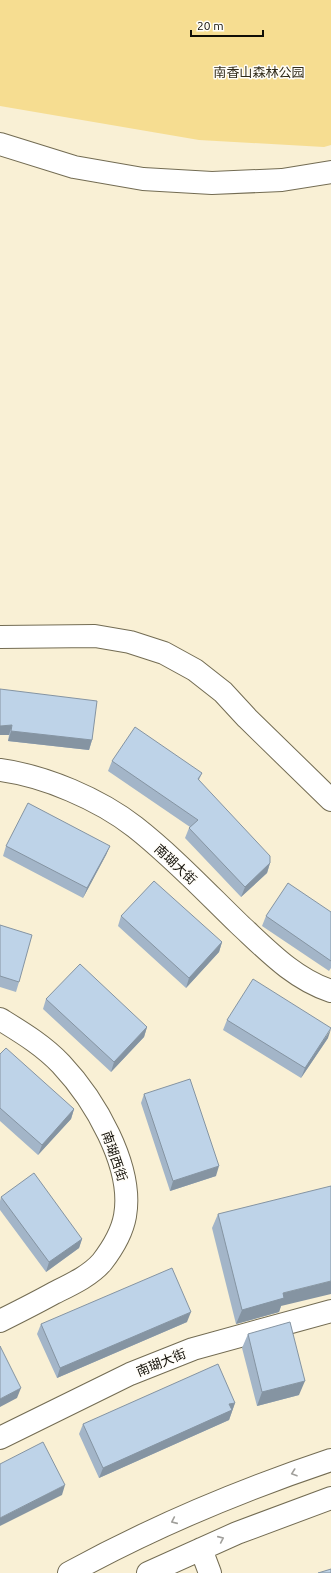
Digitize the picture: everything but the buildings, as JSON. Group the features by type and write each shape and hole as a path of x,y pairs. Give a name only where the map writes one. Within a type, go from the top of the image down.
{"street":[{"path":"0,144 74,167 143,179 212,183 282,180 331,172"},
{"path":"0,637 94,636 130,642 164,653 195,670 223,692 247,718 331,800"},
{"name":"南瑚大街","path":"0,770 15,772 57,784 97,803 134,826 168,855 282,965 321,988 331,991"},
{"name":"南瑚西街","path":"0,1019 30,1038 60,1063 85,1094 106,1127 120,1164 126,1190 125,1216 116,1241 101,1263 80,1279 0,1322"},
{"name":"南瑚大街","path":"0,1438 130,1374 193,1349 331,1311"},
{"path":"69,1573 155,1529 216,1502 331,1460"},
{"path":"148,1573 237,1533 331,1498"},
{"path":"201,1548 210,1573"}],"green space":[{"name":"南香山森林公园","path":"0,0 331,0 331,145 324,147 199,140 0,106"}]}
